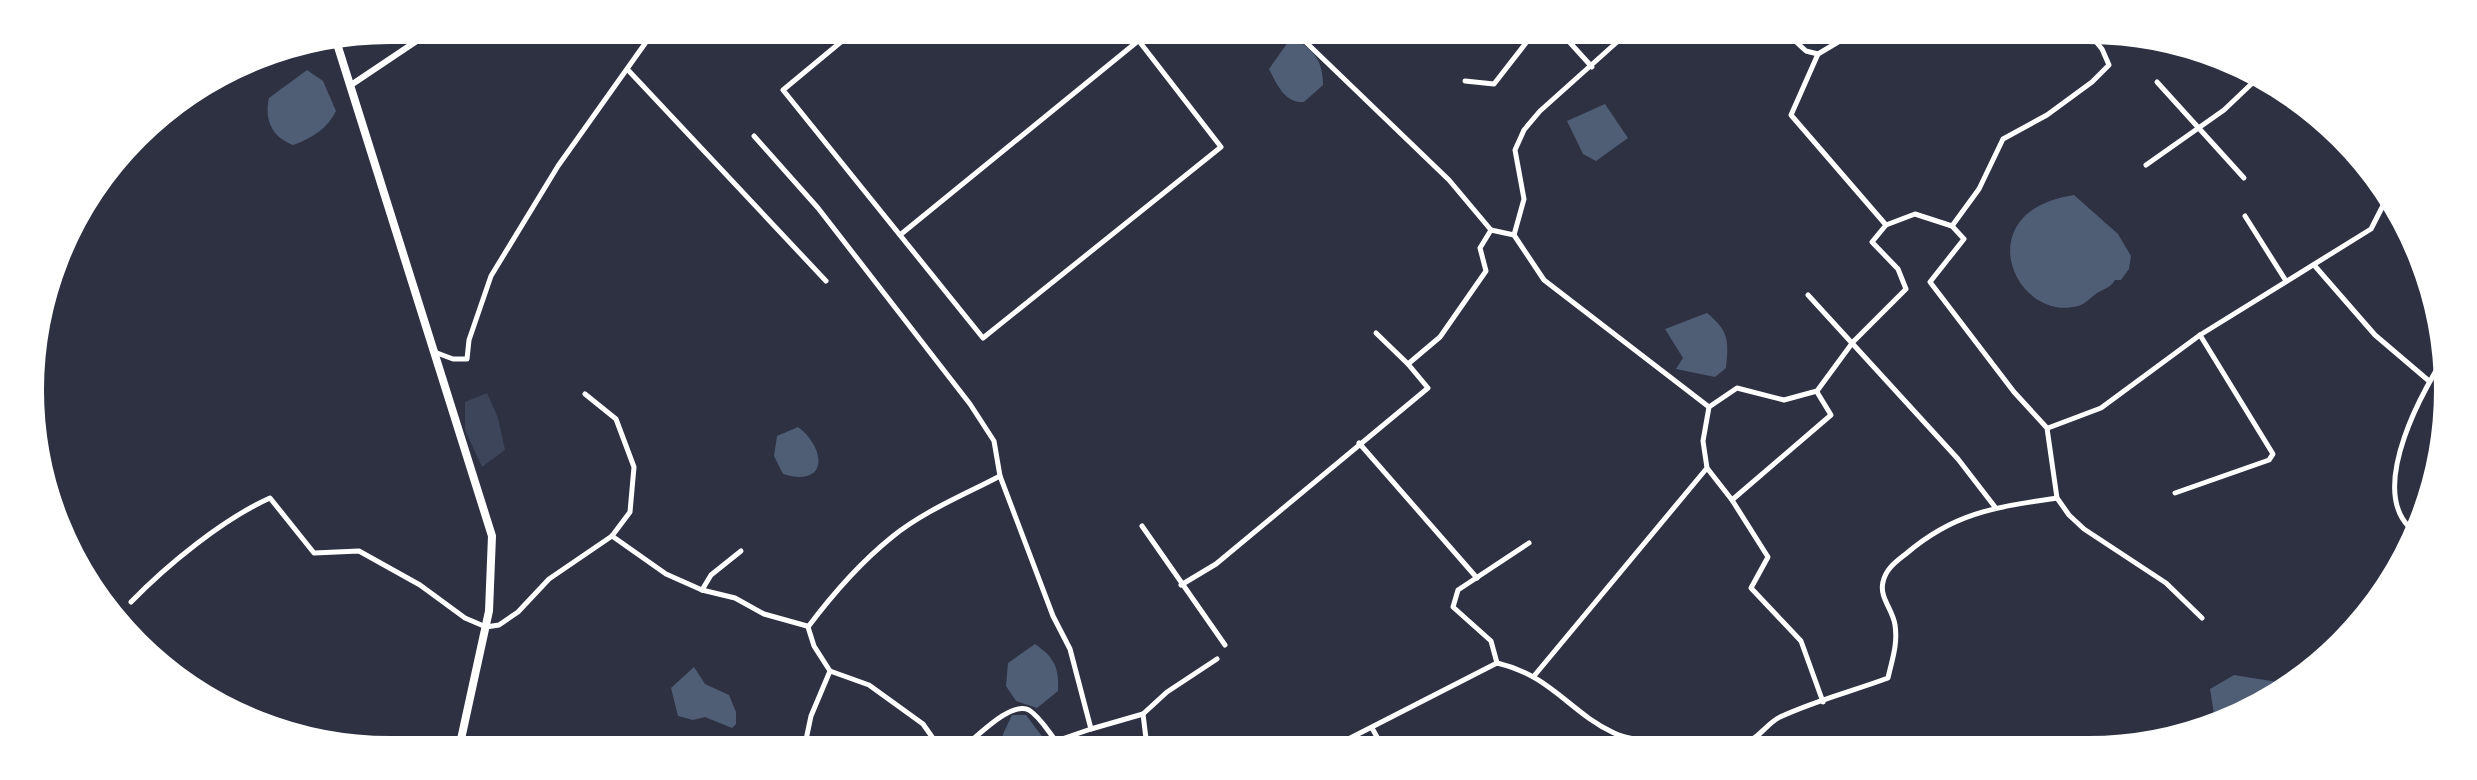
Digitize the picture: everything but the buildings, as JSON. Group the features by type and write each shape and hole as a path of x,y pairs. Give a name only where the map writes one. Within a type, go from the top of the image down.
{"main road":[{"path":"337,42 492,536 486,627 460,742"}],"street":[{"path":"351,85 421,38"},
{"path":"436,353 452,360 467,359 468,340 491,276 558,166 650,38"},
{"path":"846,38 783,90 983,338 1220,147 1137,38"},
{"path":"1301,38 1450,180 1491,230 1514,235 1544,280 1709,406"},
{"path":"1465,81 1494,84 1528,38"},
{"path":"1566,38 1592,67"},
{"path":"1514,235 1524,199 1516,150 1524,130 1622,38"},
{"path":"1792,38 1806,51 1818,54"},
{"path":"1845,38 1818,54 1791,116 1886,225"},
{"path":"1952,226 1979,189 2003,139 2047,115 2109,65 2093,38"},
{"path":"900,235 1139,41"},
{"path":"628,70 826,281"},
{"path":"2146,165 2224,110 2255,81"},
{"path":"2158,82 2244,178"},
{"path":"754,136 818,208 970,404 994,441 1000,476 1053,616 1070,649 1091,728"},
{"path":"2047,428 2101,408 2200,334 2370,230 2384,202 2392,214"},
{"path":"1824,702 1801,641 1750,588 1768,557 1707,468 1703,442 1709,406 1737,388 1784,400 1816,391 1854,342 1906,288 1898,269 1872,242 1886,225 1915,214 1952,226 1964,238 1930,282 2014,392 2047,428 2057,498 2084,529 2166,583 2202,618"},
{"path":"2245,216 2286,282"},
{"path":"1408,364 1440,337 1486,271 1480,248 1491,230"},
{"path":"2314,265 2376,335 2429,381"},
{"path":"1808,296 1958,459 1995,507"},
{"path":"1180,585 1216,564 1428,388 1376,332"},
{"path":"2175,493 2269,460 2272,454 2200,334"},
{"path":"2412,526 2398,514 2394,474 2400,448 2439,366"},
{"path":"1732,500 1831,415 1816,391"},
{"path":"131,602 172,563 243,510 270,498 314,554 360,551 486,627 499,625 518,612 549,579 612,536 630,512 634,467 616,419 585,394"},
{"path":"1359,443 1477,578"},
{"path":"1534,676 1707,468"},
{"path":"808,627 842,581 852,577 890,538 1000,476"},
{"path":"1748,742 1778,718 1888,678 1897,640 1881,585 1888,569 1934,529 1995,507 2057,498"},
{"path":"1142,526 1226,645"},
{"path":"612,536 666,574 702,590 735,598 764,614 808,627"},
{"path":"1497,663 1491,641 1454,607 1458,590 1529,543"},
{"path":"702,590 710,574 741,551"},
{"path":"808,627 814,646 830,671 869,686 923,724 936,742"},
{"path":"968,742 997,718 1017,708 1034,714 1056,741 1142,714 1217,659"},
{"path":"1343,742 1497,663 1549,684 1612,732 1664,742"},
{"path":"806,742 811,716 830,671"},
{"path":"1142,714 1146,742"},
{"path":"1372,728 1380,742"}],"shaded area":[{"path":"1294,38 1316,57 1323,76 1323,85 1304,102 1286,96 1269,69"},
{"path":"307,70 323,81 336,111 318,132 293,145 271,127 269,98"},
{"path":"1605,104 1628,138 1596,161 1583,154 1567,121"},
{"path":"2074,195 2118,234 2131,256 2129,269 2121,280 2115,280 2084,304 2055,307 2035,298 2020,283 2012,263 2011,242 2020,221 2041,205"},
{"path":"1707,313 1720,325 1727,343 1726,368 1715,377 1676,369 1683,358 1665,329"},
{"path":"487,393 505,450 482,467 465,430 465,402"},
{"path":"798,427 818,455 815,471 809,476 783,474 774,456 777,436"},
{"path":"1035,644 1051,659 1058,683 1058,691 1037,708 1016,701 1006,686 1008,663"},
{"path":"694,667 705,684 729,695 736,712 732,728 705,717 693,720 678,716 671,688"},
{"path":"2234,675 2283,683 2215,719 2210,689"},
{"path":"1012,715 1026,715 1046,742 1003,742"}]}
